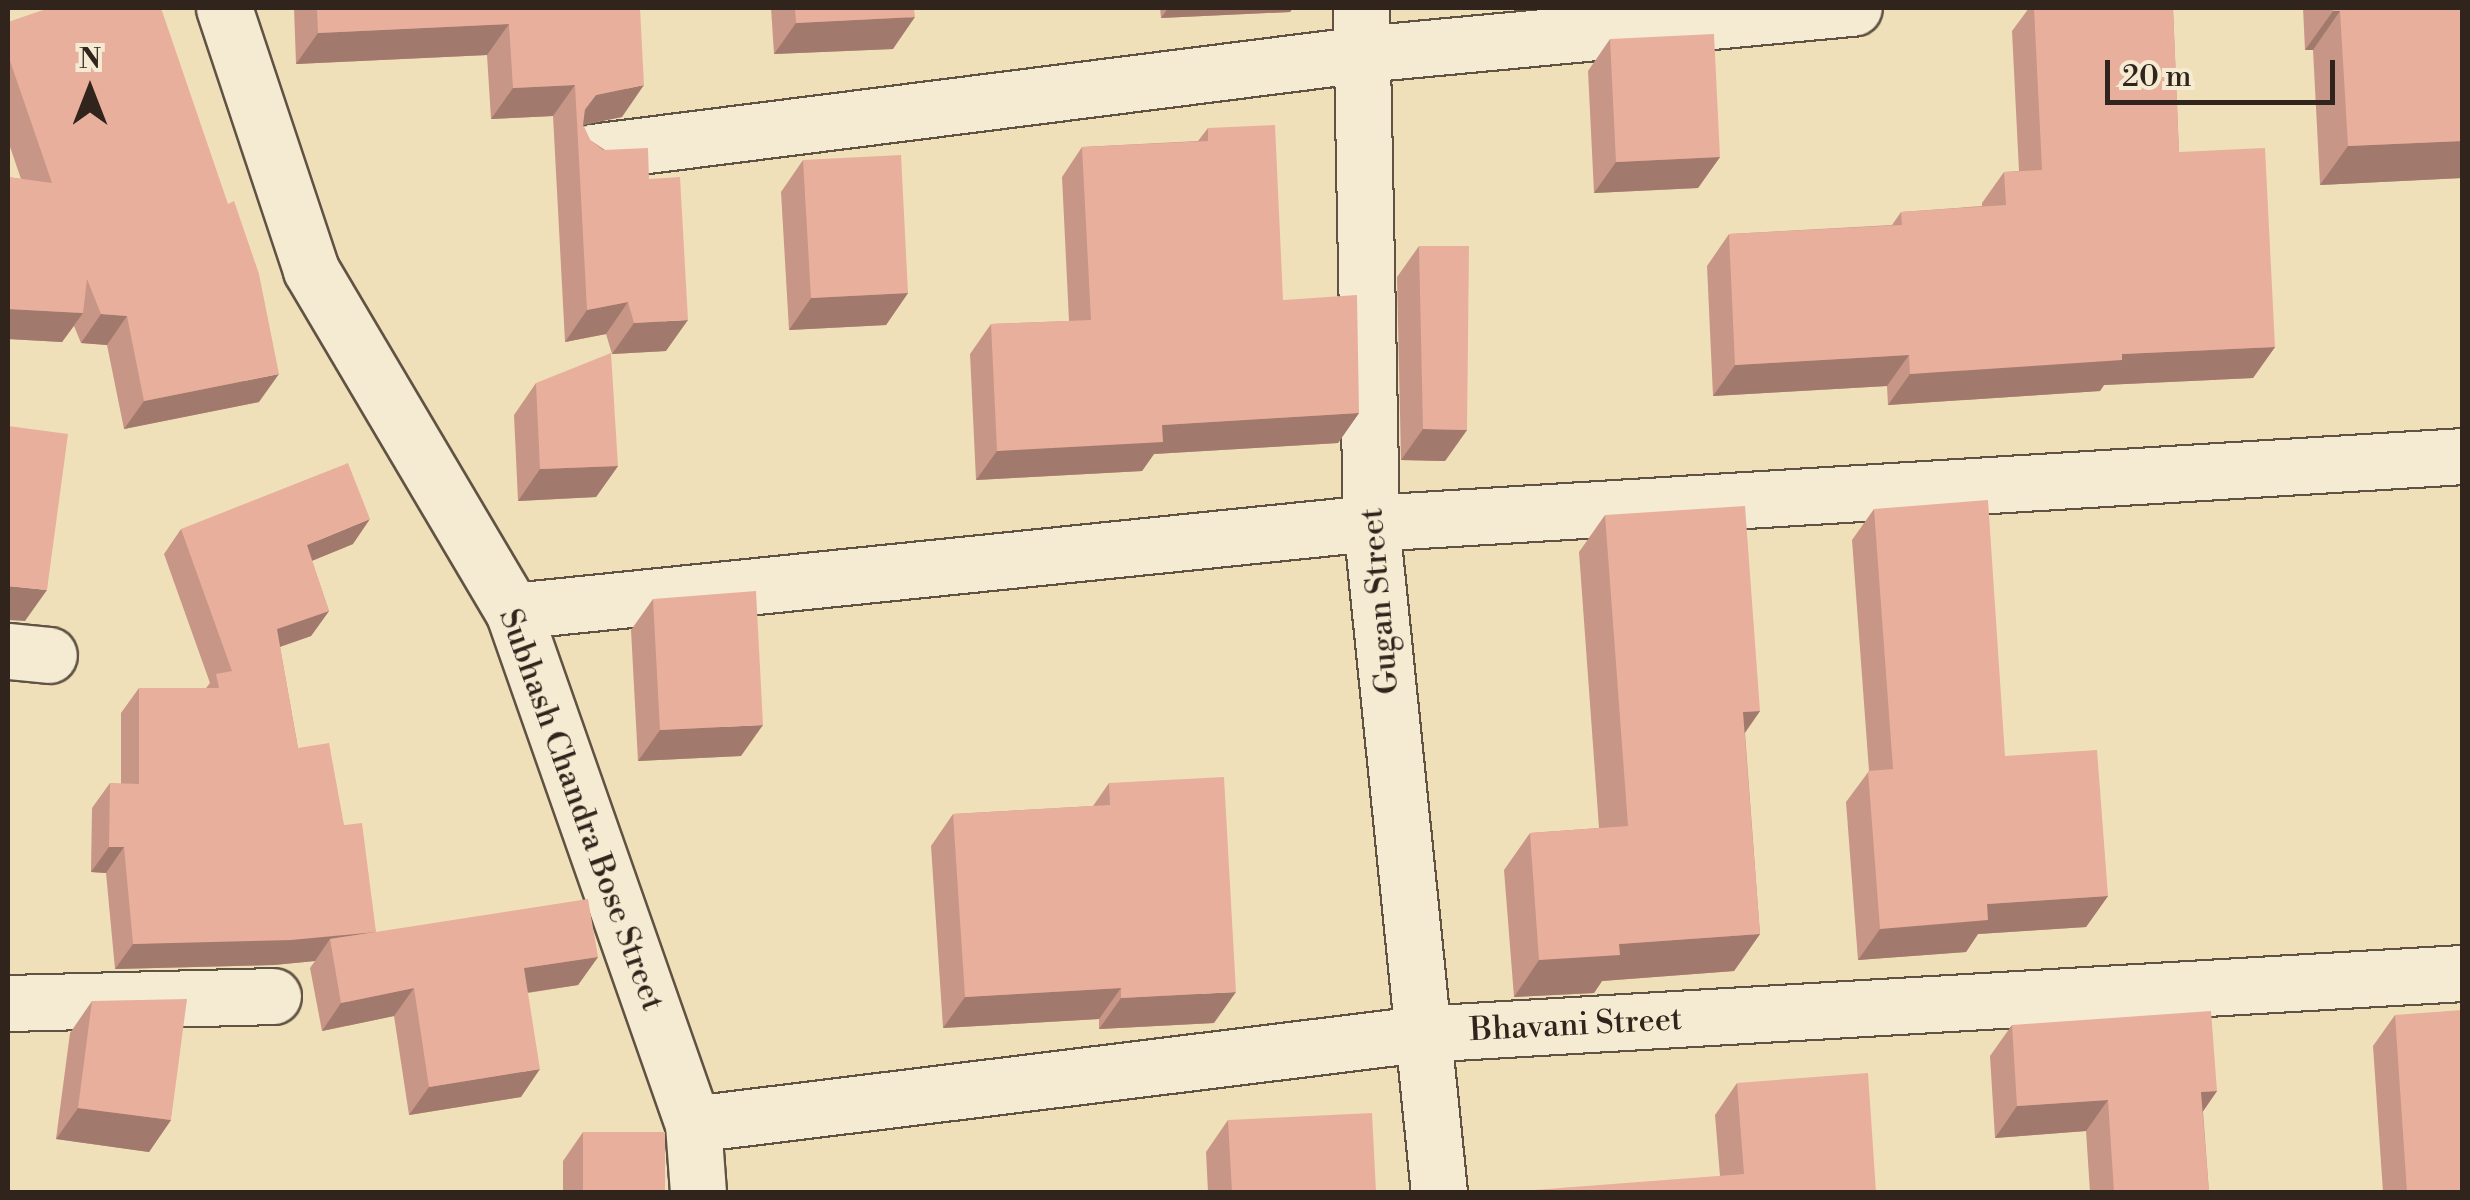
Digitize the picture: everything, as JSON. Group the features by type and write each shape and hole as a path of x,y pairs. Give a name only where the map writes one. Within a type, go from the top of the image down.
{"street":[{"name":"Subhash Chandra Bose Street","path":"224,8 312,270 513,610 694,1124 698,1192"},
{"path":"592,152 1362,31 1854,8"},
{"name":"Gugan Street","path":"1362,31 1371,522 1439,1192"},
{"path":"513,610 1371,522 2462,456"},
{"name":"Bhavani Street","path":"694,1124 1420,1034 2462,972"},
{"path":"8,1003 273,996"}],"building":[{"path":"49,8 161,8 228,204 234,201 259,274 279,374 144,401 127,316 101,314 87,279 83,313 8,309 8,177 52,183 8,55 8,22"},
{"path":"317,8 640,8 644,85 596,95 585,109 583,125 590,140 603,150 648,148 649,179 680,177 688,320 634,323 628,302 587,310 575,85 513,88 509,24 318,33"},
{"path":"795,8 914,8 915,17 796,23"},
{"path":"2034,8 2173,8 2179,152 2265,148 2275,347 2122,354 2122,360 1910,374 1909,355 1735,365 1729,234 1902,225 1901,212 2006,205 2004,172 2042,170"},
{"path":"2332,8 2462,8 2462,141 2348,146 2340,11"},
{"path":"1714,34 1720,157 1616,162 1610,39"},
{"path":"1275,125 1283,300 1357,295 1359,413 1162,425 1163,442 997,451 991,324 1091,320 1082,147 1208,141 1208,128"},
{"path":"901,155 908,293 811,298 803,160"},
{"path":"1419,246 1469,246 1467,430 1423,429"},
{"path":"611,353 618,466 540,469 536,383"},
{"path":"8,426 68,434 47,590 8,586"},
{"path":"348,463 370,519 307,545 329,611 277,629 298,748 329,743 344,825 362,823 376,932 291,940 133,944 124,847 109,847 110,783 139,784 139,688 219,688 216,674 232,671 181,529"},
{"path":"1988,500 2005,756 2097,750 2108,896 1987,904 1988,920 1880,929 1868,771 1893,769 1874,509"},
{"path":"1745,506 1760,711 1743,712 1760,934 1619,944 1620,955 1539,960 1530,833 1628,826 1605,515"},
{"path":"756,591 763,725 660,730 653,599"},
{"path":"1224,777 1236,992 1121,998 1121,988 965,997 953,814 1110,805 1109,783"},
{"path":"588,899 598,957 524,968 540,1069 429,1087 414,988 341,1003 330,939"},
{"path":"187,999 171,1120 78,1108 92,1001"},
{"path":"2462,1010 2462,1192 2407,1192 2395,1015"},
{"path":"2211,1011 2217,1091 2201,1092 2209,1192 2114,1192 2108,1100 2017,1106 2012,1025"},
{"path":"1868,1073 1876,1192 1509,1192 1744,1174 1737,1083"},
{"path":"1372,1113 1376,1192 1232,1192 1228,1120"},
{"path":"583,1132 665,1132 665,1192 583,1192"}]}
